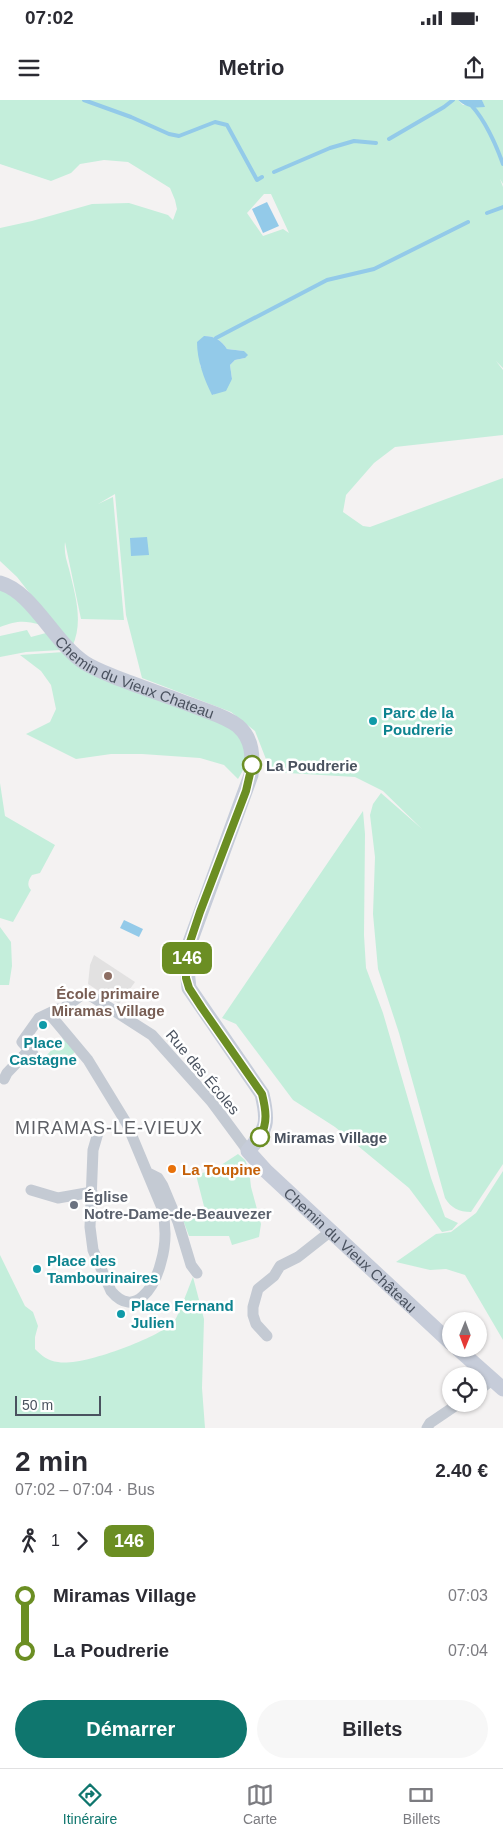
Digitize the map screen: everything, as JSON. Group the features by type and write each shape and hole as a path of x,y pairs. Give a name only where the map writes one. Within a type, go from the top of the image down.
{"street":[{"name":"Chemin du Vieux Chateau","path":"0,582 19,593 70,652 85,663 222,717 238,726 248,738 251,751 250,775 200,912 189,945 186,961 189,988 262,1094 265,1108 265,1128 248,1151"},
{"name":"Rue des Écoles","path":"148,1172 127,1124 72,1039 52,1017 80,996 88,994 152,1035 211,1101 248,1151"},
{"path":"4,1079 28,1048 39,1018 69,1004"},
{"path":"100,1126 93,1150 90,1227 93,1250 110,1291 125,1302 134,1302 142,1299 157,1274 162,1261 164,1219 162,1208 148,1172"},
{"name":"Chemin du Vieux Château","path":"248,1151 266,1171 442,1335"},
{"path":"148,1172 158,1178 163,1186 178,1222 191,1265 197,1273"},
{"path":"31,1190 58,1198 92,1192"},
{"path":"266,1336 256,1324 253,1315 253,1307 258,1289 274,1276 280,1266 298,1257 332,1232"},
{"path":"468,1358 498,1385"},
{"path":"427,1428 430,1423 446,1412"}],"shaded area":[{"name":"École primaire Miramas Village","path":"94,955 135,982 119,1004 88,984 90,965"}],"green space":[{"path":"0,100 458,100 463,105 484,106 482,100 503,100 503,184 500,179 503,187 503,368 496,361 503,370 503,435 395,447 374,463 346,495 343,512 363,526 370,527 503,478 503,1164 471,1212 456,1209 445,1198 399,1033 378,969 373,914 375,857 370,815 373,804 381,793 422,829 383,791 355,777 271,772 255,731 231,712 142,678 126,615 115,494 98,504 113,497 124,620 81,619 65,542 78,618 76,637 72,647 17,577 0,561 0,228 92,204 129,203 168,215 173,220 177,209 170,188 128,162 104,160 80,164 71,173 51,181 0,164","holes":["264,194 271,194 289,233 283,229 263,236 247,213","204,336 217,339 227,349 244,351 245,358 235,360 230,365 232,379 213,395 200,365"]},
{"path":"0,588 12,592 41,625 20,622 0,627"},
{"path":"27,630 31,637 46,633 61,650 26,652 0,657 0,636"},
{"path":"64,652 229,725 240,738 246,750 245,764 238,779 224,765 200,758 111,754 76,759 26,734 50,722 56,709 51,685 41,671 20,655"},
{"path":"0,783 5,816 55,845 40,873 32,875 30,878 28,884 31,890 13,922 0,918"},
{"path":"363,811 365,834 364,935 366,968 383,1013 431,1178 445,1217 458,1223 452,1230 442,1232 409,1188 335,1127 293,1100 236,1024 222,1018"},
{"path":"0,927 11,942 12,966 9,985 0,985"},
{"path":"65,1036 76,1051 61,1066 45,1057"},
{"path":"238,1154 245,1160 249,1169 251,1187 261,1224 259,1237 232,1245 229,1236 189,1236 183,1220 206,1214 196,1175 215,1169"},
{"path":"503,1171 503,1340 465,1275 446,1269 430,1270 396,1262 436,1234 451,1232 476,1213"},
{"path":"0,1255 25,1306 33,1312 38,1326 35,1337 35,1349 45,1358 58,1362 83,1360 100,1356 135,1344 164,1329 175,1320 193,1277 204,1319 202,1388 205,1428 0,1428"}],"water":[{"path":"458,100 482,100 485,107 470,107"},
{"path":"267,202 279,226 263,233 252,209"},
{"path":"204,336 217,339 227,349 244,351 248,355 245,358 235,360 230,365 232,379 226,391 212,395 198,356 197,342"},
{"path":"147,537 149,555 131,556 130,538"},
{"path":"124,920 143,929 139,937 120,928"}],"waterway":[{"path":"84,100 131,117 169,134 179,136 215,122 227,125 257,180 262,177"},
{"path":"389,139 453,100"},
{"path":"466,100 484,121 503,164"},
{"path":"274,172 330,148 354,141 376,143"},
{"path":"487,213 503,207"},
{"path":"216,338 327,280 374,269 468,222"}],"bus line":[{"name":"146","path":"252,765 246,791 189,945 186,961 186,978 189,988 208,1018 262,1094 266,1118 265,1128 260,1137"}],"place":[{"name":"Parc de la Poudrerie","path":"373,721"},
{"name":"La Poudrerie","path":"252,765"},
{"name":"École primaire Miramas Village","path":"108,976"},
{"name":"Place Castagne","path":"43,1025"},
{"name":"Miramas Village","path":"260,1137"},
{"name":"La Toupine","path":"172,1169"},
{"name":"Église Notre-Dame-de-Beauvezer","path":"74,1205"},
{"name":"Place des Tambourinaires","path":"37,1269"},
{"name":"Place Fernand Julien","path":"121,1314"}],"district":[{"name":"MIRAMAS-LE-VIEUX","path":"109,1128"}]}
